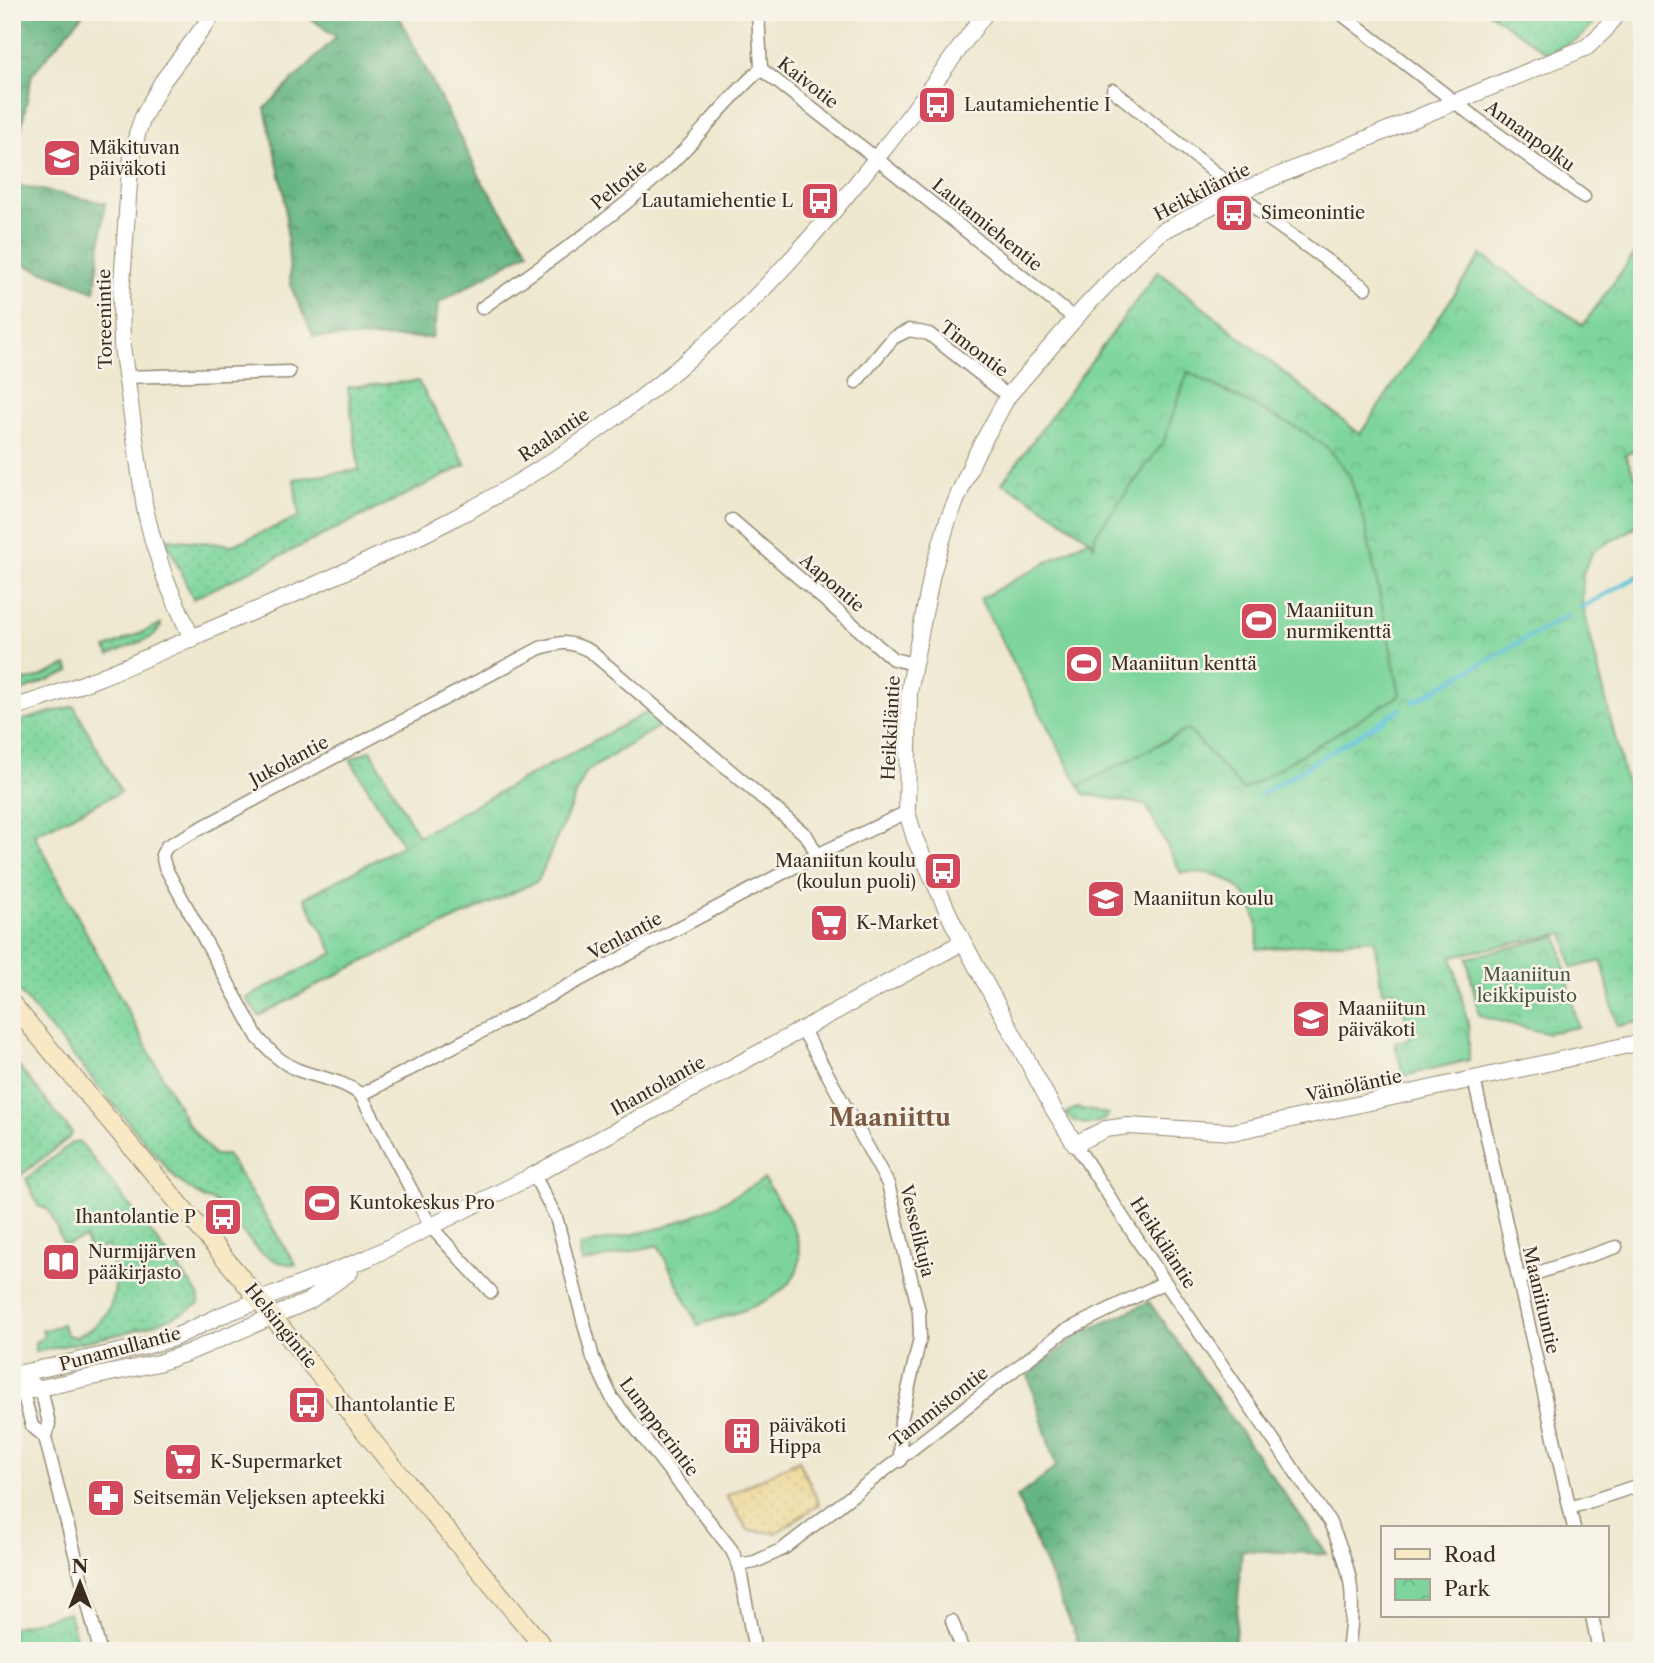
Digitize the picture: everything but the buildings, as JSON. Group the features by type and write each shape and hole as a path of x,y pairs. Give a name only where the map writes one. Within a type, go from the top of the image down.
{"main road":[{"name":"Helsingintie","path":"12,1004 273,1316 547,1651"}],"street":[{"name":"Toreenintie","path":"192,639 165,578 145,509 125,377 121,298 130,169 137,134 162,82 215,12"},
{"name":"Kaivotie","path":"758,12 761,69 877,159"},
{"name":"Raalantie","path":"12,708 69,691 192,639 447,522 526,477 604,425 692,355 766,285 877,159 986,12"},
{"name":"Annanpolku","path":"1339,12 1584,197"},
{"name":"Heikkiläntie","path":"1348,1651 1354,1613 1350,1575 1329,1521 1165,1282 1054,1110 963,942 915,839 907,812 909,693 932,574 948,520 974,458 1008,396 1134,256 1161,232 1239,192 1587,47 1605,30 1618,12"},
{"name":"Peltotie","path":"482,308 610,218 690,147 744,84 761,69"},
{"path":"1113,90 1264,215 1365,288"},
{"name":"Lautamiehentie","path":"877,159 1075,319"},
{"name":"Timontie","path":"856,382 893,338 909,330 929,334 1008,396"},
{"path":"125,377 289,372"},
{"name":"Aapontie","path":"733,520 893,659 914,664"},
{"name":"Jukolantie","path":"360,1095 351,1087 297,1069 276,1058 258,1038 165,867 162,855 167,846 540,648 559,643 574,643 590,651 807,836 817,855"},
{"name":"Venlantie","path":"360,1095 817,855 907,812"},
{"name":"Ihantolantie","path":"260,1301 368,1258 534,1175 963,942"},
{"name":"Vesselikuja","path":"802,1028 888,1184 919,1311 919,1338 901,1421 900,1461"},
{"name":"Väinöläntie","path":"1075,1144 1106,1129 1128,1126 1233,1132 1642,1042"},
{"name":"Maaniituntie","path":"1474,1079 1574,1526"},
{"path":"360,1095 431,1227 491,1292"},
{"name":"Lumpperintie","path":"534,1175 555,1217 593,1358 611,1398 718,1531 739,1565 755,1651"},
{"path":"1518,1279 1616,1247"},
{"name":"Ihantolantie","path":"273,1316 309,1301 368,1258"},
{"name":"Tammistontie","path":"739,1565 755,1562 783,1549 900,1461 1063,1332 1165,1282"},
{"name":"Punamullantie","path":"15,1375 163,1341 260,1301"},
{"name":"Punamullantie","path":"17,1393 158,1363 273,1316"},
{"path":"15,1375 41,1388 49,1424 46,1437 100,1651"},
{"path":"15,1375 17,1393 32,1426 46,1437"},
{"path":"1570,1508 1642,1484"},
{"path":"1592,1618 1599,1651"},
{"path":"952,1622 964,1651"}],"green space":[{"path":"12,12 85,12 32,74 21,130 12,132"},
{"path":"302,12 397,12 483,183 529,251 439,303 432,338 314,337 291,287 284,193 265,108 336,37"},
{"path":"1488,12 1592,12 1599,17 1579,39 1547,53"},
{"path":"12,184 105,203 95,291 12,260"},
{"path":"1642,251 1642,448 1625,455 1642,490 1642,524 1593,551 1583,573 1582,602 1642,848 1642,1021 1617,1026 1602,961 1572,968 1564,933 1452,956 1469,1029 1469,1060 1403,1076 1395,1042 1411,1039 1398,990 1382,992 1374,939 1257,949 1258,931 1249,901 1229,881 1215,875 1181,873 1146,805 1084,794 1079,786 1188,729 1089,539 1028,497 1002,483 1158,271 1360,434 1481,255 1583,325 1635,253"},
{"name":"Maaniitun nurmikenttä","path":"1188,372 1305,432 1330,450 1349,475 1364,519 1400,695 1243,790 1188,729 1079,786 980,599 1089,539 1094,546 1095,535 1163,443"},
{"path":"418,381 466,465 193,599 166,539 233,545 299,517 294,479 359,470 348,387"},
{"path":"161,624 152,637 109,655 106,648"},
{"path":"67,665 70,671 12,695 12,684 37,678"},
{"path":"74,706 121,792 34,834 187,1123 214,1155 227,1155 296,1265 278,1262 260,1252 214,1201 203,1198 176,1179 12,983 12,723"},
{"path":"651,710 664,723 586,772 538,881 350,968 259,1016 246,998 334,953 304,898 403,845 350,759 371,750 418,836"},
{"name":"Maaniitun leikkipuisto","path":"1558,936 1578,1027 1546,1033 1479,1016 1467,958"},
{"path":"12,1058 72,1133 12,1182"},
{"path":"1076,1108 1109,1114 1105,1120 1084,1124 1074,1121 1066,1113"},
{"path":"79,1141 191,1284 199,1297 199,1304 140,1329 35,1352 35,1342 44,1337 42,1329 49,1330 62,1324 67,1335 76,1337 96,1325 110,1307 113,1298 115,1278 109,1246 91,1252 85,1238 64,1245 49,1210 38,1206 26,1179 72,1143"},
{"path":"764,1179 792,1225 798,1241 800,1260 794,1276 783,1289 751,1307 698,1325 658,1245 582,1263 579,1246 665,1227 710,1209"},
{"path":"1149,1302 1327,1554 1242,1550 1234,1651 1082,1651 1017,1497 1056,1467 1028,1375 1079,1334"},
{"path":"69,1612 79,1651 12,1651 12,1628"}],"sand":[{"path":"799,1460 819,1504 776,1533 748,1530 726,1496"}],"waterway":[{"path":"1581,608 1642,574"},
{"path":"1413,702 1568,615"},
{"path":"1260,795 1401,709"}],"place":[{"name":"Lautamiehentie I","path":"937,105"},
{"name":"Mäkituvan päiväkoti","path":"62,158"},
{"name":"Lautamiehentie L","path":"820,201"},
{"name":"Simeonintie","path":"1234,213"},
{"name":"Maaniitun nurmikenttä","path":"1259,621"},
{"name":"Maaniitun kenttä","path":"1084,664"},
{"name":"Maaniitun koulu (koulun puoli)","path":"943,871"},
{"name":"Maaniitun koulu","path":"1106,899"},
{"name":"K-Market","path":"829,923"},
{"name":"Maaniitun päiväkoti","path":"1311,1019"},
{"name":"Kuntokeskus Pro","path":"322,1203"},
{"name":"Ihantolantie P","path":"223,1217"},
{"name":"Nurmijärven pääkirjasto","path":"61,1262"},
{"name":"Ihantolantie E","path":"307,1405"},
{"name":"päiväkoti Hippa","path":"742,1436"},
{"name":"K-Supermarket","path":"183,1462"},
{"name":"Seitsemän Veljeksen apteekki","path":"106,1498"}],"district":[{"name":"Maaniittu","path":"890,1117"}]}
